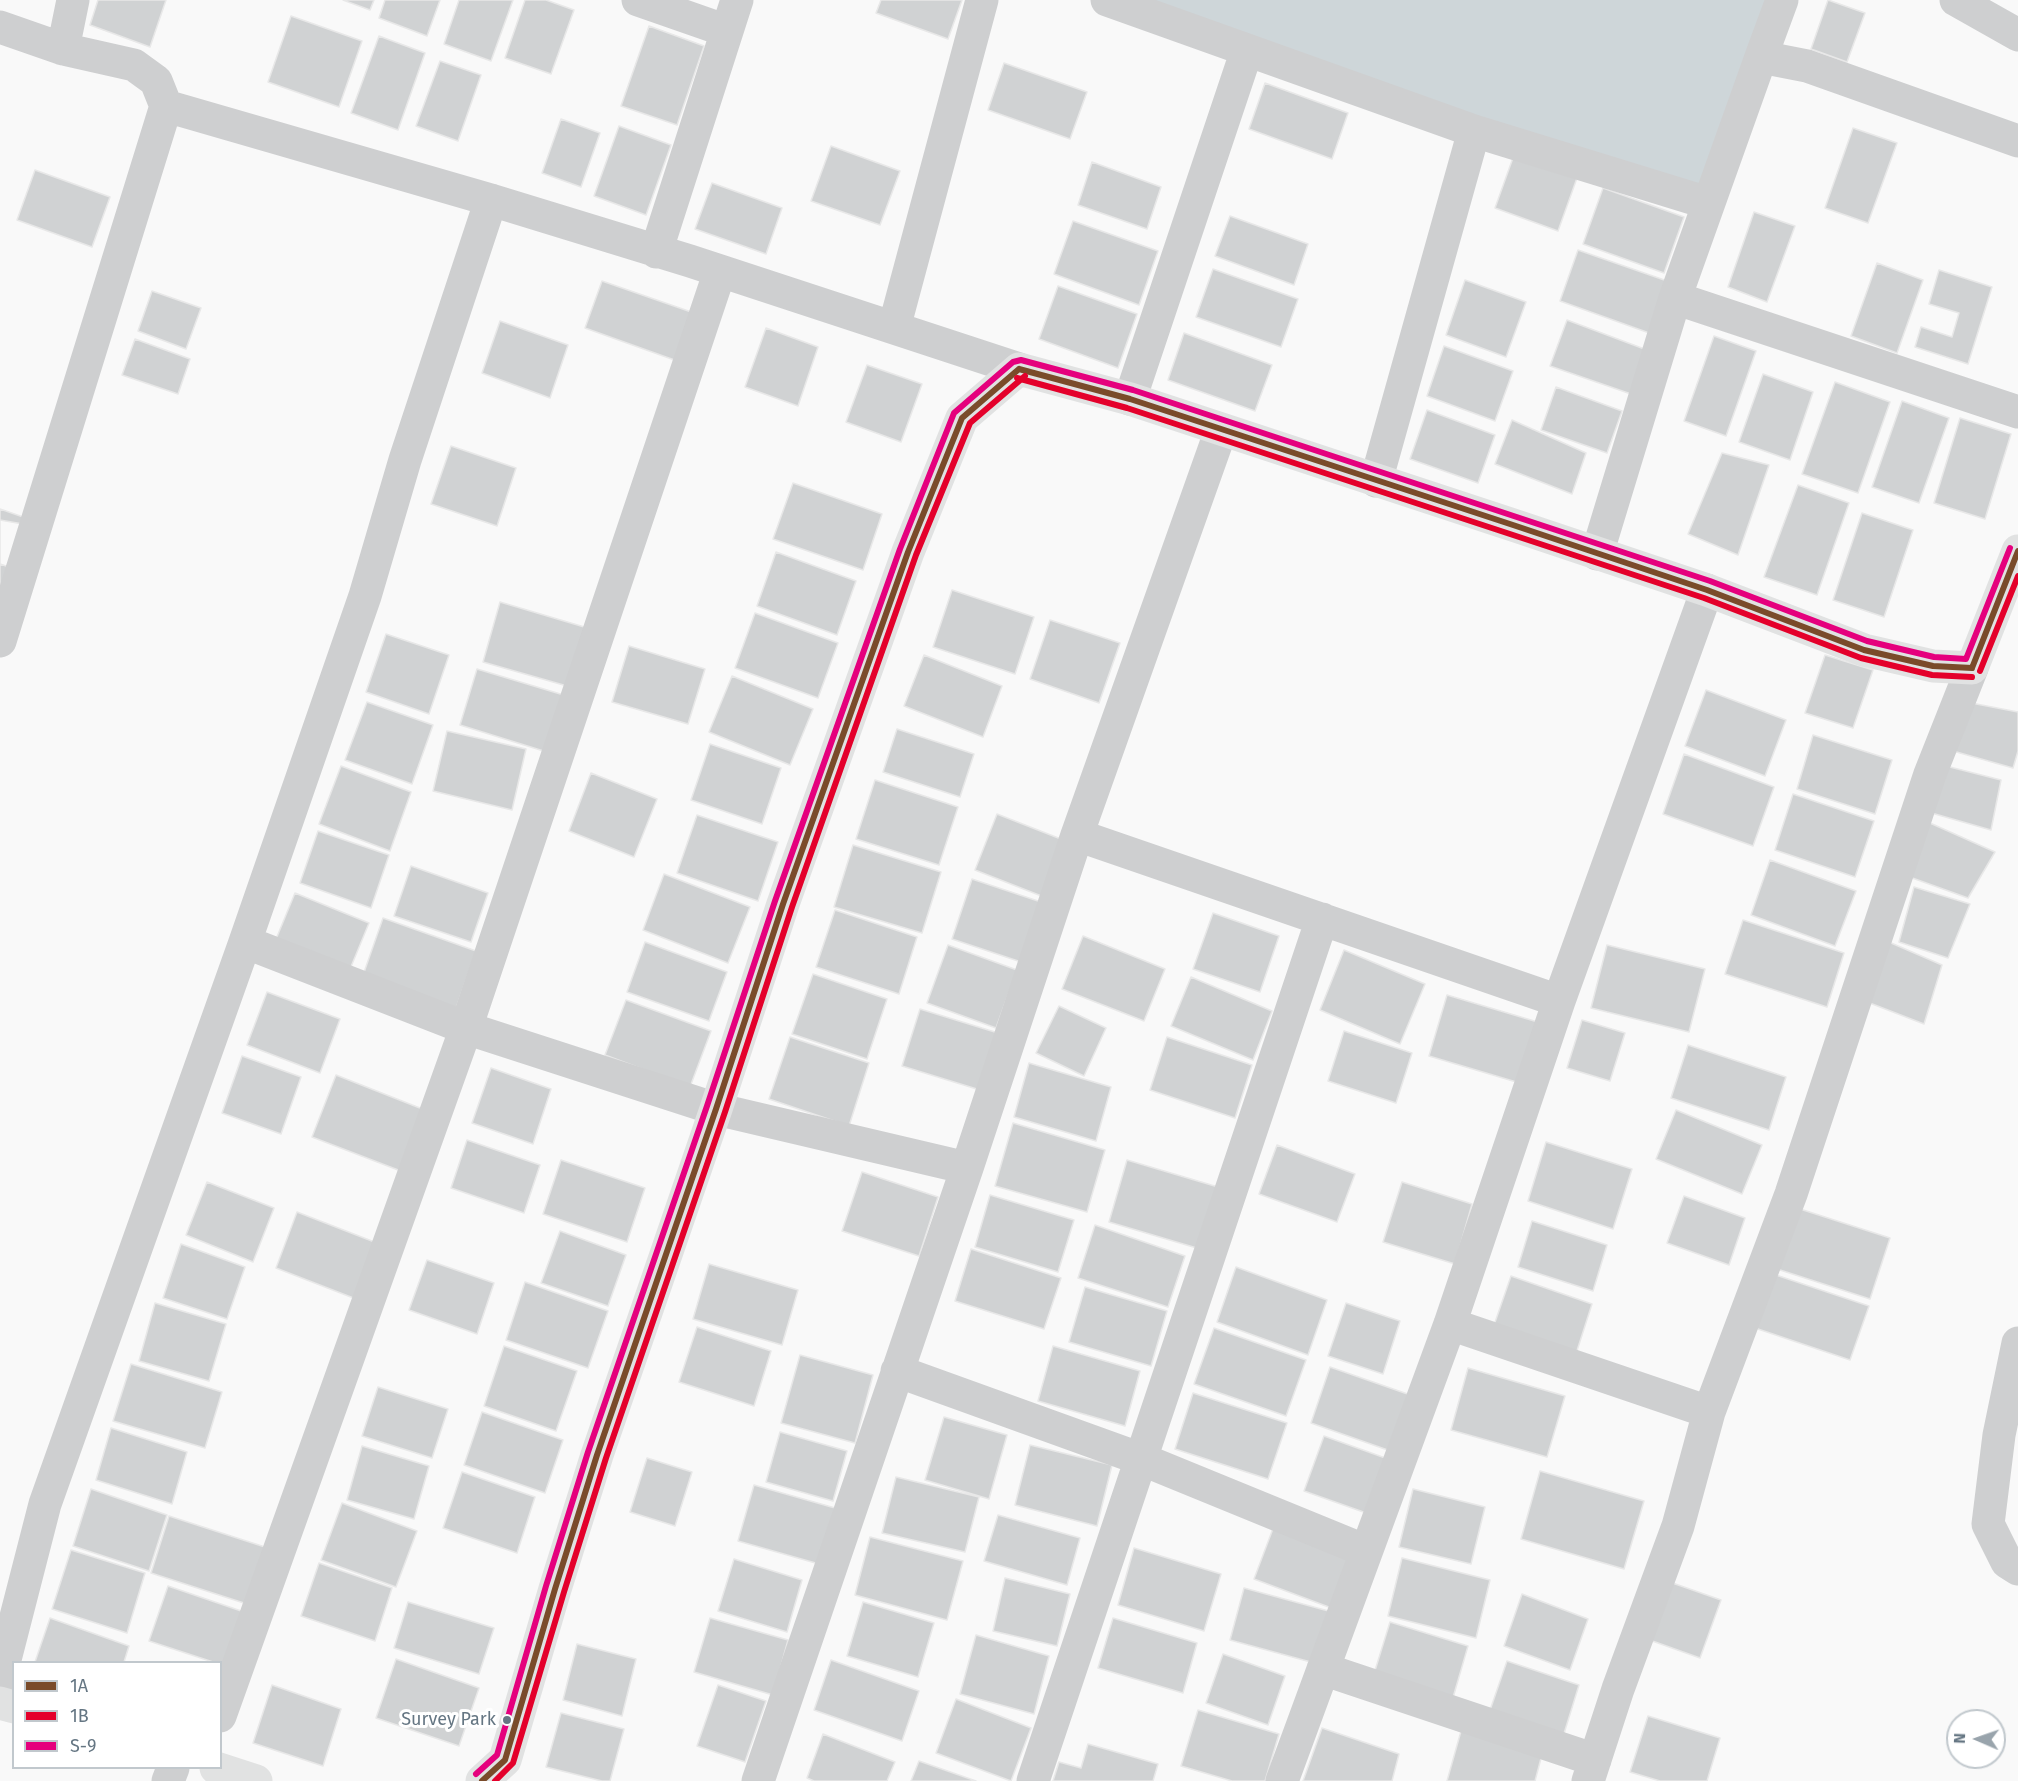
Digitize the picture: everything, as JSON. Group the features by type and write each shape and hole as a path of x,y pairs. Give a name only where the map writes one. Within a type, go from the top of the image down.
{"main road":[{"path":"482,1781 506,1760 555,1589 597,1455 716,1109 787,893 908,552 962,418 1019,369 1130,399 1707,590 1864,650 1933,666 1971,668 2018,551"},
{"path":"222,1769 256,1781"}],"street":[{"path":"50,45 73,0"},
{"path":"638,0 727,31"},
{"path":"656,252 737,0"},
{"path":"894,328 982,0"},
{"path":"1107,0 1474,131 1708,203"},
{"path":"1597,554 1675,298 1782,0"},
{"path":"1956,0 2018,35"},
{"path":"0,27 50,45 134,65 156,81 166,106 0,641"},
{"path":"1130,399 1247,50"},
{"path":"1761,57 1807,66 2018,141"},
{"path":"166,106 491,200 720,271 1019,369"},
{"path":"1376,481 1474,131"},
{"path":"0,1679 45,1504 245,942 365,596 405,460 491,200"},
{"path":"222,1710 466,1028 720,271"},
{"path":"1675,298 2018,412"},
{"path":"758,1781 967,1168 1077,835 1221,430"},
{"path":"1282,1781 1450,1324 1559,1001 1707,590"},
{"path":"1323,1669 1592,1771 1618,1689 1678,1526 1709,1412 1791,1194 1930,774 1971,668"},
{"path":"1077,835 1559,1001"},
{"path":"1033,1781 1322,919"},
{"path":"245,942 466,1028 716,1109 967,1168"},
{"path":"1450,1324 1709,1412"},
{"path":"2018,1343 1999,1435 2007,1562 2018,1569"},
{"path":"897,1371 1141,1459 1366,1551"}],"shaded area":[{"path":"1106,0 1794,0 1700,190"}],"building":[{"path":"98,0 166,0 150,47 90,25"},
{"path":"343,0 374,0 370,10"},
{"path":"385,0 440,0 427,36 379,18"},
{"path":"459,0 513,0 491,61 444,44"},
{"path":"525,0 546,0 574,10 551,74 505,58"},
{"path":"881,0 962,0 948,39 876,13"},
{"path":"1828,0 1865,13 1847,62 1811,49"},
{"path":"291,16 362,41 339,107 268,82"},
{"path":"649,26 704,46 677,125 621,106"},
{"path":"379,36 425,53 398,130 351,113"},
{"path":"440,61 481,75 458,141 416,126"},
{"path":"1004,63 1087,92 1070,139 988,110"},
{"path":"1265,83 1348,113 1332,159 1249,129"},
{"path":"561,119 600,133 581,187 542,173"},
{"path":"619,126 671,145 646,215 594,196"},
{"path":"1853,128 1897,143 1868,223 1825,208"},
{"path":"831,146 900,171 880,225 811,201"},
{"path":"1514,155 1577,178 1558,231 1495,208"},
{"path":"1092,162 1161,187 1147,229 1078,205"},
{"path":"35,170 110,197 92,247 17,220"},
{"path":"712,183 782,208 766,254 695,229"},
{"path":"1603,188 1684,217 1664,273 1583,244"},
{"path":"1754,212 1795,226 1767,302 1728,287"},
{"path":"1230,216 1308,244 1294,285 1215,256"},
{"path":"1073,221 1158,251 1139,305 1054,274"},
{"path":"1578,250 1670,282 1652,334 1560,301"},
{"path":"1877,263 1923,280 1897,353 1851,336"},
{"path":"1213,269 1298,299 1281,347 1196,317"},
{"path":"1939,270 1992,287 1968,364 1915,347 1921,327 1952,337 1959,313 1929,304"},
{"path":"1465,280 1526,302 1506,357 1446,335"},
{"path":"602,281 697,314 680,362 585,328"},
{"path":"1058,286 1137,314 1118,368 1039,339"},
{"path":"152,291 201,308 186,349 138,331"},
{"path":"1567,320 1647,350 1631,394 1550,366"},
{"path":"500,321 568,345 550,398 482,373"},
{"path":"766,328 818,347 798,406 745,387"},
{"path":"1184,333 1272,365 1255,411 1168,380"},
{"path":"1714,336 1756,351 1726,436 1684,421"},
{"path":"135,339 190,359 178,394 122,375"},
{"path":"1444,346 1513,371 1495,421 1427,396"},
{"path":"867,365 922,384 901,442 846,422"},
{"path":"1763,374 1813,392 1790,460 1739,442"},
{"path":"1835,382 1890,402 1858,493 1802,474"},
{"path":"1556,387 1622,411 1607,453 1541,430"},
{"path":"1902,401 1949,418 1919,503 1872,487"},
{"path":"1427,410 1495,435 1478,483 1410,459"},
{"path":"1960,418 2011,434 1985,519 1934,503"},
{"path":"1512,420 1586,453 1572,494 1495,464"},
{"path":"451,446 516,468 497,526 431,504"},
{"path":"1722,453 1769,465 1738,555 1688,534"},
{"path":"793,483 882,514 863,570 773,539"},
{"path":"1798,485 1849,503 1817,595 1764,577"},
{"path":"0,509 26,518 9,567 0,564"},
{"path":"1862,513 1913,530 1884,617 1833,600"},
{"path":"0,520 23,524 0,601"},
{"path":"776,552 856,581 837,635 757,606"},
{"path":"952,590 1034,617 1015,674 933,647"},
{"path":"500,602 591,629 574,688 483,662"},
{"path":"755,613 838,643 818,698 735,668"},
{"path":"1050,620 1120,643 1099,703 1030,679"},
{"path":"386,634 449,655 429,714 366,692"},
{"path":"629,646 705,669 688,724 612,702"},
{"path":"924,655 1002,686 983,737 904,706"},
{"path":"1825,655 1873,670 1853,728 1805,713"},
{"path":"477,669 567,696 550,753 460,725"},
{"path":"732,676 813,709 790,765 709,732"},
{"path":"1706,690 1786,720 1765,776 1685,746"},
{"path":"367,702 433,725 412,784 345,760"},
{"path":"1966,702 2018,712 2018,751 2013,768 1946,749"},
{"path":"897,729 974,754 960,797 883,772"},
{"path":"447,731 526,749 512,810 433,791"},
{"path":"1813,735 1892,760 1875,814 1797,789"},
{"path":"710,744 781,768 762,824 691,800"},
{"path":"1684,754 1774,787 1753,846 1663,814"},
{"path":"1942,765 2001,780 1991,830 1928,812"},
{"path":"341,766 411,792 390,851 319,824"},
{"path":"591,773 657,799 634,857 569,831"},
{"path":"875,780 958,807 939,865 856,839"},
{"path":"1793,794 1874,821 1855,877 1775,850"},
{"path":"997,814 1066,841 1044,897 975,870"},
{"path":"697,815 778,842 758,901 677,873"},
{"path":"1921,819 1995,852 1968,898 1904,875"},
{"path":"318,831 389,855 371,908 300,883"},
{"path":"853,845 941,872 922,933 834,907"},
{"path":"1770,860 1856,891 1835,946 1751,915"},
{"path":"411,866 488,893 471,942 394,916"},
{"path":"664,874 750,907 728,963 643,930"},
{"path":"972,879 1044,903 1024,963 952,939"},
{"path":"1914,887 1970,904 1948,958 1899,942"},
{"path":"295,893 369,923 348,974 274,944"},
{"path":"835,910 917,937 899,994 816,967"},
{"path":"1213,913 1279,936 1260,992 1193,969"},
{"path":"383,918 476,951 454,1014 361,981"},
{"path":"1743,920 1844,953 1827,1007 1725,974"},
{"path":"1083,936 1165,969 1144,1021 1062,989"},
{"path":"1882,939 1942,965 1924,1024 1862,1000"},
{"path":"645,942 727,972 709,1021 627,992"},
{"path":"948,945 1017,970 996,1028 927,1003"},
{"path":"1607,945 1705,969 1689,1032 1591,1008"},
{"path":"1344,950 1425,984 1400,1044 1320,1010"},
{"path":"813,974 887,999 867,1059 792,1034"},
{"path":"1191,977 1272,1011 1253,1060 1171,1026"},
{"path":"267,992 340,1019 320,1073 247,1045"},
{"path":"1447,995 1541,1023 1523,1084 1429,1056"},
{"path":"626,1000 711,1031 690,1087 605,1055"},
{"path":"1059,1006 1106,1028 1084,1076 1036,1053"},
{"path":"920,1009 998,1033 980,1090 902,1066"},
{"path":"1582,1020 1625,1033 1610,1081 1567,1068"},
{"path":"1344,1031 1412,1053 1396,1103 1328,1081"},
{"path":"790,1037 869,1063 849,1126 769,1099"},
{"path":"1167,1037 1252,1065 1235,1118 1150,1090"},
{"path":"1688,1045 1786,1077 1769,1130 1671,1098"},
{"path":"242,1056 301,1077 281,1134 222,1113"},
{"path":"1029,1063 1111,1087 1096,1141 1014,1117"},
{"path":"491,1068 551,1089 533,1144 472,1123"},
{"path":"336,1075 430,1112 406,1173 312,1137"},
{"path":"1676,1110 1762,1145 1742,1194 1656,1159"},
{"path":"1013,1123 1105,1150 1087,1212 995,1186"},
{"path":"467,1140 540,1165 524,1213 451,1188"},
{"path":"1546,1142 1632,1169 1613,1229 1528,1201"},
{"path":"1277,1145 1355,1174 1337,1222 1259,1194"},
{"path":"561,1160 645,1188 627,1242 543,1214"},
{"path":"1127,1160 1218,1187 1200,1249 1109,1222"},
{"path":"862,1172 938,1197 919,1256 842,1231"},
{"path":"207,1182 274,1208 253,1262 186,1235"},
{"path":"1402,1182 1472,1204 1455,1264 1383,1242"},
{"path":"990,1195 1074,1220 1058,1272 975,1247"},
{"path":"1684,1196 1745,1218 1729,1265 1667,1243"},
{"path":"1797,1208 1890,1238 1870,1299 1777,1269"},
{"path":"297,1212 377,1243 356,1299 276,1268"},
{"path":"1532,1221 1607,1245 1593,1291 1518,1267"},
{"path":"1095,1225 1185,1256 1168,1307 1078,1278"},
{"path":"560,1231 626,1255 608,1306 541,1283"},
{"path":"181,1244 245,1267 227,1319 163,1298"},
{"path":"971,1249 1061,1278 1044,1329 955,1301"},
{"path":"427,1260 494,1283 477,1334 409,1310"},
{"path":"709,1264 798,1290 782,1345 693,1319"},
{"path":"1236,1267 1327,1300 1308,1355 1217,1322"},
{"path":"1773,1274 1869,1306 1850,1360 1755,1328"},
{"path":"1511,1276 1592,1304 1574,1360 1492,1331"},
{"path":"525,1282 608,1311 588,1368 506,1340"},
{"path":"1085,1287 1167,1311 1151,1366 1069,1342"},
{"path":"155,1303 226,1324 209,1381 139,1361"},
{"path":"1346,1303 1400,1321 1383,1374 1328,1356"},
{"path":"697,1327 771,1351 754,1406 679,1382"},
{"path":"1214,1328 1306,1360 1286,1416 1194,1384"},
{"path":"504,1346 577,1371 556,1431 484,1406"},
{"path":"1053,1346 1140,1371 1125,1426 1038,1401"},
{"path":"800,1355 873,1375 855,1443 781,1423"},
{"path":"131,1364 222,1392 205,1448 113,1421"},
{"path":"1330,1367 1419,1398 1399,1454 1311,1423"},
{"path":"1468,1368 1565,1396 1547,1457 1451,1430"},
{"path":"378,1387 448,1409 432,1458 362,1436"},
{"path":"1193,1393 1287,1423 1268,1479 1175,1449"},
{"path":"482,1412 563,1440 545,1493 464,1465"},
{"path":"944,1417 1007,1435 989,1499 925,1480"},
{"path":"111,1428 187,1452 172,1504 96,1480"},
{"path":"780,1432 847,1451 833,1501 766,1482"},
{"path":"1324,1436 1388,1459 1369,1514 1304,1491"},
{"path":"1030,1445 1112,1465 1097,1526 1015,1505"},
{"path":"362,1446 429,1466 414,1519 347,1500"},
{"path":"647,1458 692,1472 675,1526 630,1512"},
{"path":"1540,1471 1644,1501 1624,1569 1521,1539"},
{"path":"462,1472 535,1497 517,1553 443,1528"},
{"path":"896,1477 979,1497 965,1552 882,1533"},
{"path":"754,1485 835,1508 819,1564 738,1541"},
{"path":"91,1489 167,1515 149,1571 73,1546"},
{"path":"1413,1489 1485,1507 1471,1564 1399,1547"},
{"path":"342,1503 417,1531 396,1587 321,1560"},
{"path":"998,1515 1080,1538 1067,1585 984,1561"},
{"path":"169,1516 268,1548 250,1605 151,1573"},
{"path":"1277,1518 1356,1547 1334,1609 1254,1579"},
{"path":"870,1537 963,1561 947,1620 855,1595"},
{"path":"1134,1548 1221,1574 1204,1631 1118,1605"},
{"path":"71,1550 145,1573 127,1633 52,1609"},
{"path":"1402,1558 1490,1580 1476,1638 1388,1616"},
{"path":"734,1559 802,1580 787,1632 718,1611"},
{"path":"319,1563 392,1588 375,1641 301,1616"},
{"path":"1005,1578 1070,1594 1057,1646 993,1631"},
{"path":"1664,1580 1721,1600 1700,1658 1644,1638"},
{"path":"168,1586 250,1614 231,1669 222,1666 222,1661 210,1661 149,1641"},
{"path":"1244,1588 1332,1612 1318,1664 1230,1640"},
{"path":"1522,1594 1588,1619 1570,1670 1504,1646"},
{"path":"408,1602 494,1628 479,1674 394,1648"},
{"path":"863,1602 934,1623 918,1677 847,1656"},
{"path":"50,1618 129,1646 124,1661 35,1661"},
{"path":"710,1618 788,1640 773,1695 694,1672"},
{"path":"1113,1618 1197,1643 1183,1693 1098,1668"},
{"path":"1390,1622 1468,1646 1452,1701 1373,1677"},
{"path":"976,1635 1049,1656 1034,1714 960,1694"},
{"path":"577,1644 636,1659 622,1716 563,1700"},
{"path":"1223,1654 1285,1676 1268,1725 1206,1703"},
{"path":"396,1659 479,1688 459,1746 376,1718"},
{"path":"831,1660 919,1691 902,1741 814,1710"},
{"path":"1507,1661 1579,1685 1562,1740 1488,1716"},
{"path":"272,1685 341,1709 323,1766 253,1743"},
{"path":"718,1685 766,1701 745,1762 697,1746"},
{"path":"956,1699 1031,1728 1011,1781 936,1753"},
{"path":"1198,1710 1279,1734 1265,1781 1232,1781 1181,1766"},
{"path":"561,1713 624,1729 610,1781 546,1767"},
{"path":"1648,1716 1720,1738 1707,1781 1660,1781 1630,1772"},
{"path":"1463,1724 1544,1747 1535,1781 1447,1781"},
{"path":"1322,1728 1399,1754 1392,1781 1303,1781"},
{"path":"823,1734 895,1762 887,1781 814,1781 807,1778"},
{"path":"1088,1744 1158,1764 1153,1781 1053,1781 1059,1762 1081,1768"},
{"path":"919,1761 976,1781 911,1781"}],"transit line":[{"name":"S-9","path":"476,1774 497,1755 588,1452 775,901 900,549 954,413 1013,362 1021,360 1133,390 1710,581 1867,641 1934,657 1966,659 2010,548"},
{"name":"1A","path":"1019,369 1130,399 1516,526 1707,590 1864,650 1933,666 1972,668"},
{"name":"1A","path":"482,1781 505,1760 597,1455 716,1109 783,904 908,552 962,418 1019,369"},
{"name":"1B","path":"495,1781 513,1763 606,1458 725,1112 792,907 916,555 970,423 1025,376"},
{"name":"1B","path":"1017,378 1127,408 1704,598 1861,658 1932,675 1972,677"},
{"name":"1A","path":"1972,668 2018,551"},
{"name":"1B","path":"1980,671 2018,576"}],"place":[{"name":"Survey Park","path":"507,1720"}]}
